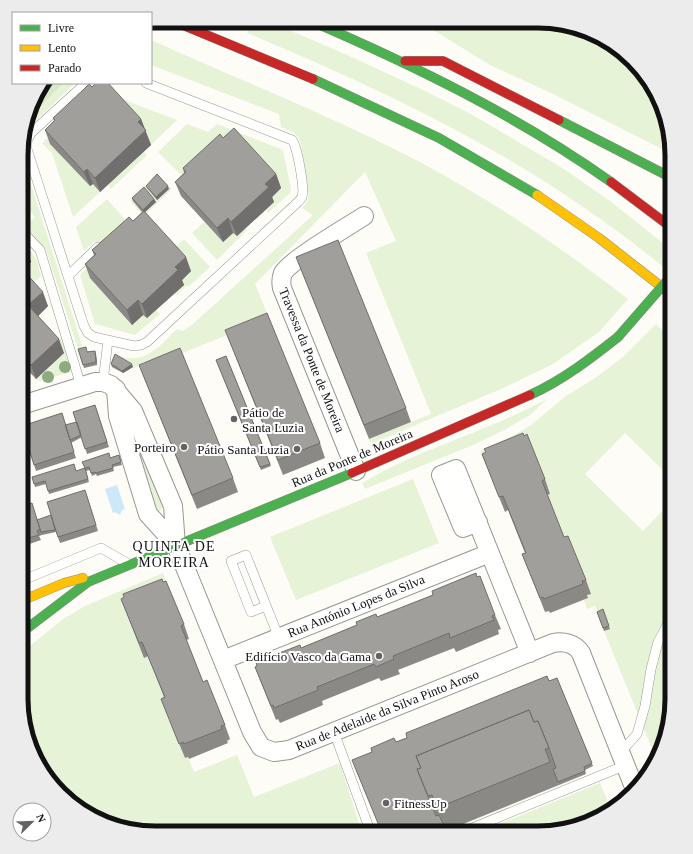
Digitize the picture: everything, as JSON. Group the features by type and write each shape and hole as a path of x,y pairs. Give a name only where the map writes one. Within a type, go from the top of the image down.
{"main road":[{"path":"190,28 298,73 392,115 435,137 522,185 598,236 665,290"},
{"path":"324,28 402,61 523,124 625,191 665,222"},
{"path":"402,61 442,61 665,174"},
{"path":"635,265 663,300"},
{"name":"Rua da Ponte de Moreira","path":"28,628 81,586 119,568 356,471 545,388 586,363 618,337 665,283"},
{"path":"28,597 64,583 119,568"}],"street":[{"name":"Travessa da Ponte de Moreira","path":"356,471 282,288 281,281 285,272 294,262 364,216"},
{"path":"28,403 81,386 110,386 133,411 173,506 176,545"},
{"path":"110,386 148,514 176,545"},
{"path":"478,522 530,653"},
{"name":"Rua de Adelaide da Silva Pinto Aroso","path":"176,545 255,740 261,747 274,752 284,751 558,642 570,644 578,649 633,783"},
{"name":"Rua António Lopes da Silva","path":"223,660 490,553"}],"lane":[{"path":"30,135 85,84"},
{"path":"28,153 84,326 88,333 94,337 134,346 147,342 298,202 302,196 303,189 295,146 292,140 149,84"},
{"path":"28,237 40,250 81,386"},
{"path":"68,276 98,247"},
{"path":"108,340 110,386"},
{"path":"28,578 101,548 128,564"},
{"path":"266,606 251,612 231,561 246,555 279,638"},
{"path":"475,826 623,759 637,734 645,706 651,669 658,642 665,629"},
{"path":"334,732 368,826"}],"green space":[{"path":"249,28 284,28 419,88 471,114 564,169 610,201 665,244 665,268 623,235 572,200 521,167 469,137 361,83 247,33"},
{"path":"430,28 554,29 571,32 601,45 622,60 633,71 648,92 661,122 665,150 551,93 490,65"},
{"path":"152,40 319,113 446,176 500,208 552,243 628,299 599,332 553,364 501,389 371,444 369,439 431,414 366,253 396,241 365,172 255,284 269,318 148,367 145,361 134,368 120,357 142,357 158,347 177,329 183,331 194,323 313,215 302,208 306,204 309,195 299,138 293,132 281,127 279,114 152,65"},
{"path":"50,84 63,84 37,109"},
{"path":"63,84 74,84 32,125 37,109"},
{"path":"111,95 177,120 151,145"},
{"path":"187,124 208,132 217,124 283,150 291,189 290,193 268,213 266,210 274,202 188,182 158,152"},
{"path":"61,125 93,184 100,192 73,217 52,153 42,143"},
{"path":"144,152 147,155 111,189 108,185"},
{"path":"158,174 172,189 144,216 130,201"},
{"path":"28,175 84,351 79,352 46,250 28,229 28,223 35,217 28,209"},
{"path":"107,199 135,231 132,324 143,315 147,318 156,310 160,314 135,335 95,324 80,275 100,254 95,241 84,251 76,227"},
{"path":"204,222 223,242 233,233 237,236 245,228 247,230 217,260 192,233"},
{"path":"184,239 210,267 177,295 175,293 184,285 172,251"},
{"path":"28,246 37,261 41,276 30,286 28,282"},
{"path":"656,324 665,332 665,472 625,433 585,474 643,531 665,508 665,707 663,723 653,752 604,631 610,628 598,614 595,606 587,609 584,600 588,598 547,495 550,494 487,468 480,451 502,442 531,425 566,396 595,378 623,357"},
{"path":"49,336 62,339 71,372 39,381 36,379 64,353"},
{"path":"547,399 530,415 506,429 473,445 365,489 362,483 407,460 524,411"},
{"path":"126,412 164,506 160,511 155,511"},
{"path":"413,479 439,543 296,600 270,537"},
{"path":"163,573 171,595 126,613 144,657 148,656 170,712 166,713 185,758 188,757 194,772 237,755 254,797 340,763 360,826 147,826 131,824 114,819 99,813 78,800 65,789 54,776 45,762 32,732 28,699 28,647 63,619 85,606"},
{"path":"600,783 609,804 586,816 562,824 546,826 494,826"}],"water":[{"path":"117,485 125,509 122,510 120,515 115,512 113,513 105,489"}],"building":[{"path":"89,84 92,87 95,84 109,84 141,119 138,122 146,130 95,178 87,169 84,172 45,130 55,120 53,118"},
{"path":"234,128 276,174 265,184 269,187 231,222 228,218 217,228 175,182 186,172 183,168 220,134 223,138"},
{"path":"157,174 168,186 156,197 146,186"},
{"path":"144,187 154,199 143,210 132,198"},
{"path":"144,211 186,257 175,267 178,270 142,304 138,300 127,310 85,264 96,254 92,250 129,217 133,221"},
{"path":"338,240 406,408 364,425 296,257"},
{"path":"28,276 43,292 28,305"},
{"path":"28,305 59,339 31,365 28,362"},
{"path":"267,313 320,443 278,460 225,330"},
{"path":"86,347 87,352 95,351 96,362 83,365 78,349"},
{"path":"180,348 233,478 192,495 139,365"},
{"path":"115,354 132,364 122,371 111,364"},
{"path":"226,356 270,464 260,467 216,360"},
{"path":"95,405 107,442 85,449 73,412"},
{"path":"62,413 74,452 34,465 28,446 28,424"},
{"path":"77,422 81,435 70,440 65,425"},
{"path":"523,433 524,436 527,434 545,479 542,481 564,537 568,536 586,580 582,581 583,584 544,599 543,597 540,598 522,554 526,553 503,496 499,497 482,454 486,452 484,449"},
{"path":"109,453 110,458 119,455 121,462 112,465 113,468 91,473 89,467 85,468 82,462"},
{"path":"74,464 76,471 85,468 88,479 48,491 45,481 34,484 32,477"},
{"path":"85,490 96,525 58,537 47,502"},
{"path":"32,503 40,529 37,531 39,535 28,538 28,504"},
{"path":"51,515 55,530 41,532 37,520"},
{"name":"Edifício Vasco da Gama","path":"476,573 477,577 480,576 495,615 492,616 494,620 450,638 449,633 393,656 394,659 376,667 374,664 317,687 318,690 274,708 273,705 271,706 255,667 257,666 256,662 300,645 301,648 357,625 356,622 376,614 377,617 433,595 432,591"},
{"path":"162,579 163,582 166,581 184,624 181,626 203,682 207,680 225,725 221,726 222,729 184,744 183,742 179,744 161,699 165,697 142,642 139,643 121,599 124,597 123,594"},
{"path":"603,609 609,626 603,628 597,612"},
{"path":"547,676 549,681 557,678 592,763 584,767 585,771 558,782 553,769 556,768 549,748 538,721 534,722 529,710 416,756 421,768 417,769 425,789 436,816 439,815 444,826 379,826 352,760 372,752 371,748 394,738 396,742 407,738 406,733"},
{"path":"529,710 534,722 538,721 549,748 545,749 550,762 437,808 432,795 428,796 417,769 421,768 416,756"}],"traffic: fast":[{"path":"327,28 427,74 503,114 540,135 611,182"},
{"path":"313,79 439,138 537,195"},
{"path":"559,120 665,174"},
{"path":"618,337 665,283"},
{"path":"530,395 565,376 618,337"},
{"path":"28,628 88,582 352,473"}],"traffic: slow":[{"path":"537,195 599,238 665,290"},
{"path":"28,598 64,583 83,578"}],"traffic: jam":[{"path":"190,28 313,79"},
{"path":"405,61 443,61 559,120"},
{"path":"611,182 665,223"},
{"path":"352,473 530,395"}],"place":[{"name":"Pátio de Santa Luzia","path":"234,419"},
{"name":"Porteiro","path":"184,447"},
{"name":"Pátio Santa Luzia","path":"297,449"},
{"name":"Edifício Vasco da Gama","path":"379,656"},
{"name":"FitnessUp","path":"386,803"}],"district":[{"name":"QUINTA DE MOREIRA","path":"174,554"}]}
